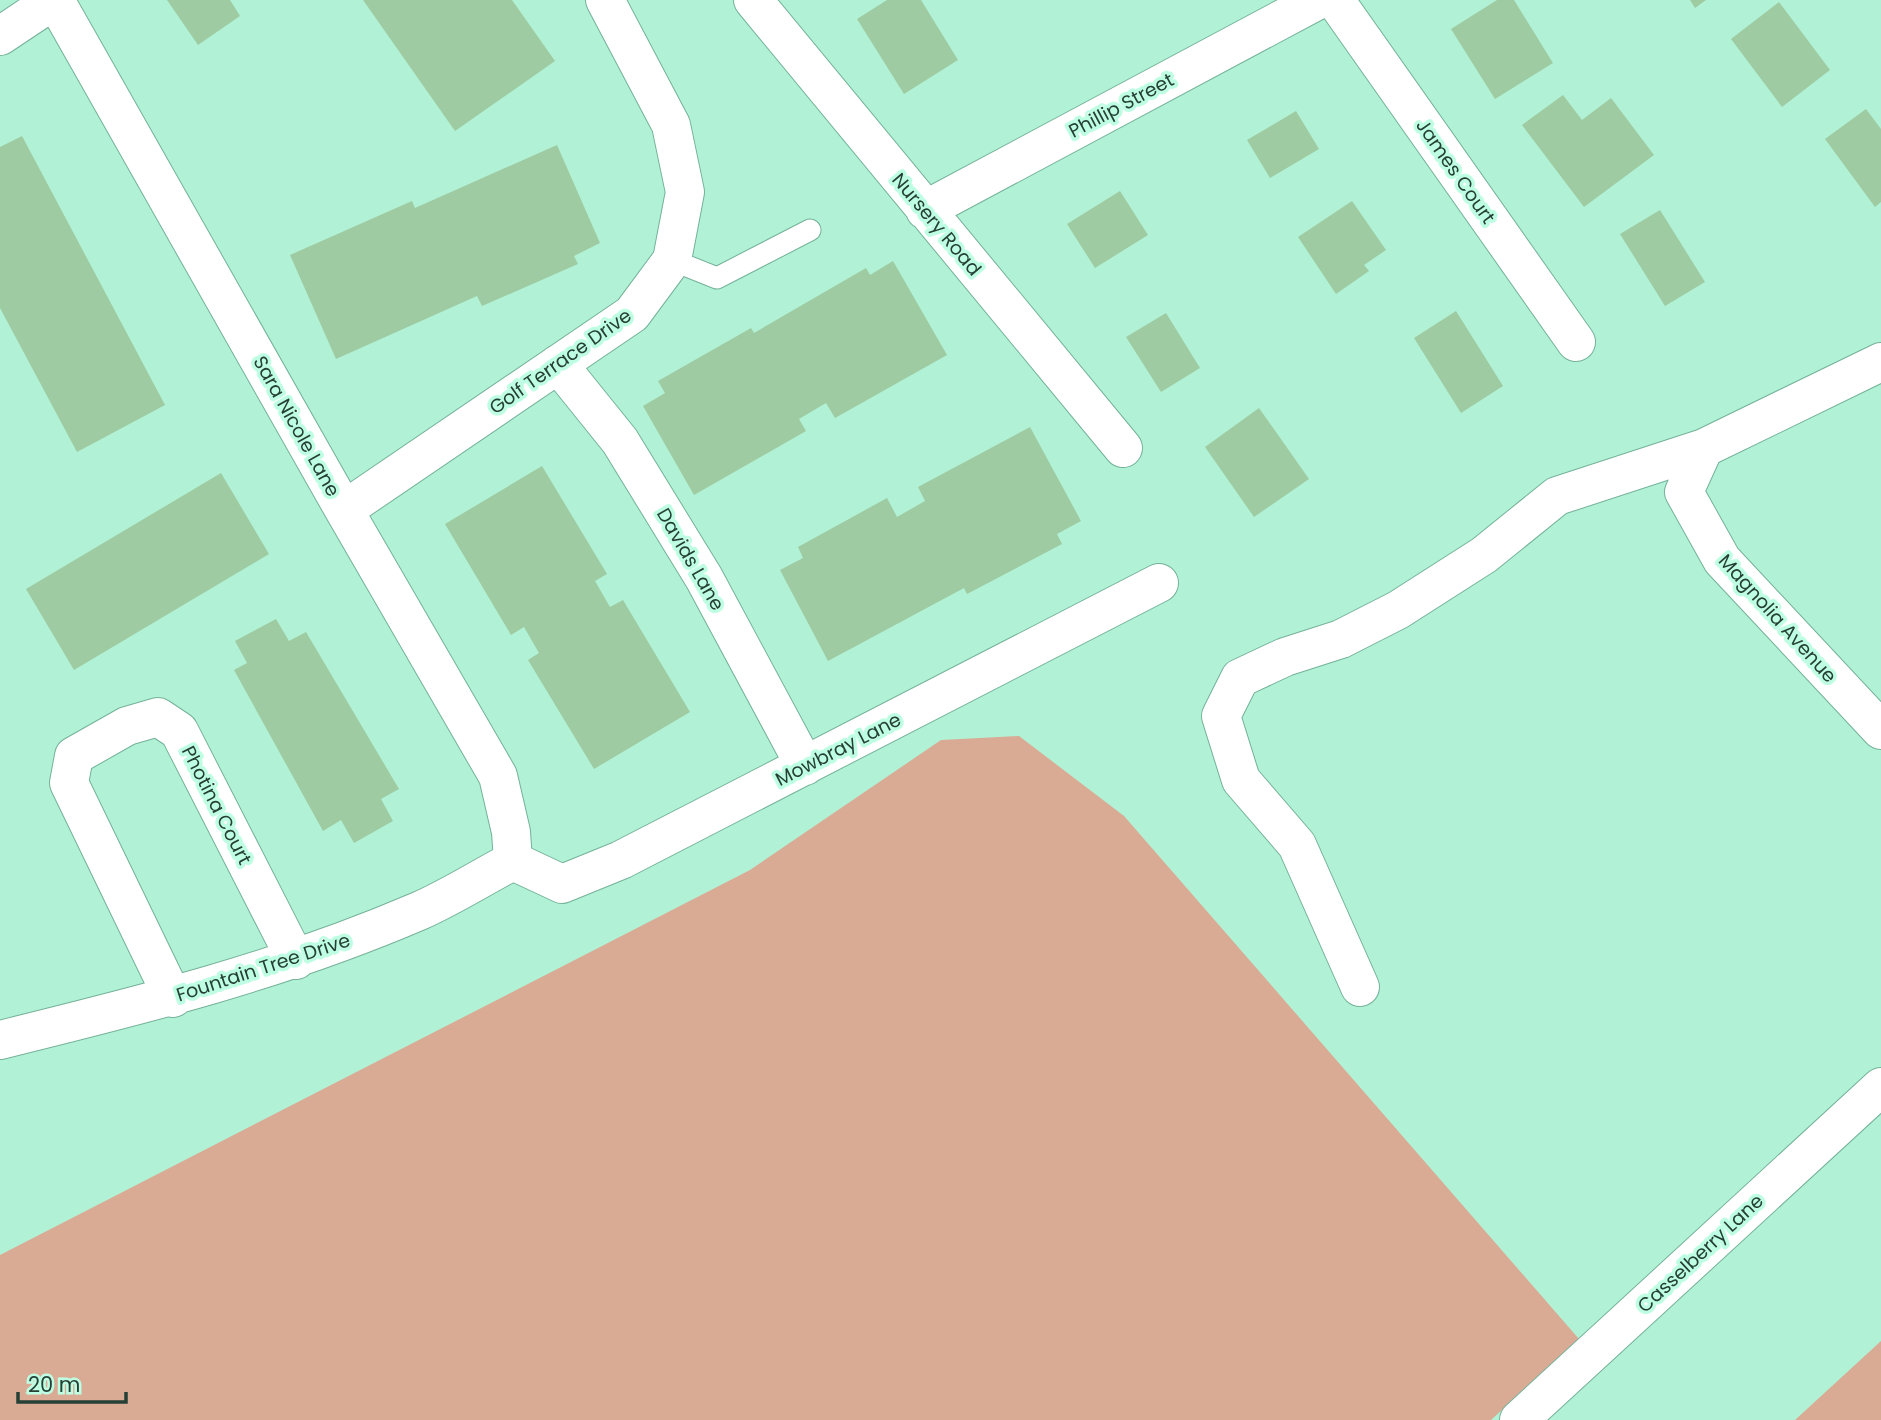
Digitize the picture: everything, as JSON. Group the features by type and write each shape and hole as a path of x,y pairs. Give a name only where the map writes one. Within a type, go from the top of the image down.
{"street":[{"path":"0,36 55,0"},
{"name":"Sara Nicole Lane","path":"55,0 498,776 511,832 513,861"},
{"name":"Golf Terrace Drive","path":"344,510 632,314 671,260 685,192 671,125 605,0"},
{"name":"Nursery Road","path":"752,0 1123,447"},
{"name":"Phillip Street","path":"925,210 1318,0"},
{"name":"James Court","path":"1335,0 1576,342"},
{"path":"1360,987 1297,845 1241,780 1220,716 1240,678 1285,657 1341,639 1398,610 1484,555 1557,496 1704,448 1881,362"},
{"name":"Davids Lane","path":"558,364 620,440 690,555 805,766"},
{"name":"Magnolia Avenue","path":"1704,448 1684,492 1721,560 1881,730"},
{"name":"Mowbray Lane","path":"513,861 562,884 621,860 1159,583"},
{"name":"Photina Court","path":"173,998 69,783 74,757 127,726 158,717 179,731 296,960"},
{"name":"Fountain Tree Drive","path":"0,1040 173,998 296,960 422,910 513,861"},
{"name":"Casselberry Lane","path":"1519,1420 1881,1087"}],"lane":[{"path":"671,260 717,278 810,230"}],"shaded area":[{"path":"1019,736 1124,816 1579,1339 1491,1420 0,1420 0,1255 750,870 941,740"},
{"path":"1881,1341 1881,1420 1795,1420"}],"building":[{"path":"167,0 230,0 240,16 198,45"},
{"path":"363,0 512,0 555,61 455,131"},
{"path":"887,0 921,0 958,60 904,94 857,19"},
{"path":"1497,0 1514,0 1553,63 1495,99 1451,29"},
{"path":"1690,0 1706,0 1695,8"},
{"path":"1779,2 1830,70 1782,107 1731,39"},
{"path":"1563,95 1582,120 1611,98 1654,155 1584,207 1522,125"},
{"path":"1866,109 1881,129 1881,202 1875,207 1825,139"},
{"path":"1296,111 1319,149 1270,178 1247,140"},
{"path":"22,136 165,405 77,452 0,308 0,147"},
{"path":"557,145 600,243 574,256 578,264 482,306 477,296 336,359 290,255 412,201 415,208"},
{"path":"1120,191 1148,235 1095,268 1067,224"},
{"path":"1352,201 1386,250 1364,265 1369,271 1336,294 1298,237"},
{"path":"1660,210 1705,282 1665,306 1620,234"},
{"path":"893,261 947,355 835,418 826,403 799,419 806,431 694,495 643,406 665,393 658,381 751,328 754,333 866,268 870,275"},
{"path":"1456,311 1503,386 1461,413 1414,338"},
{"path":"1166,313 1200,368 1161,392 1126,337"},
{"path":"1259,408 1309,479 1254,517 1205,447"},
{"path":"1030,427 1081,521 1057,534 1062,544 967,594 964,588 828,661 780,570 803,558 798,547 887,498 897,517 925,501 918,487"},
{"path":"542,466 607,574 595,581 610,607 623,600 690,712 594,769 528,660 539,653 524,627 511,635 445,524"},
{"path":"221,473 269,554 74,670 26,589"},
{"path":"276,619 289,641 306,632 399,789 381,799 393,821 354,843 341,820 323,831 234,670 247,663 235,641"}]}
